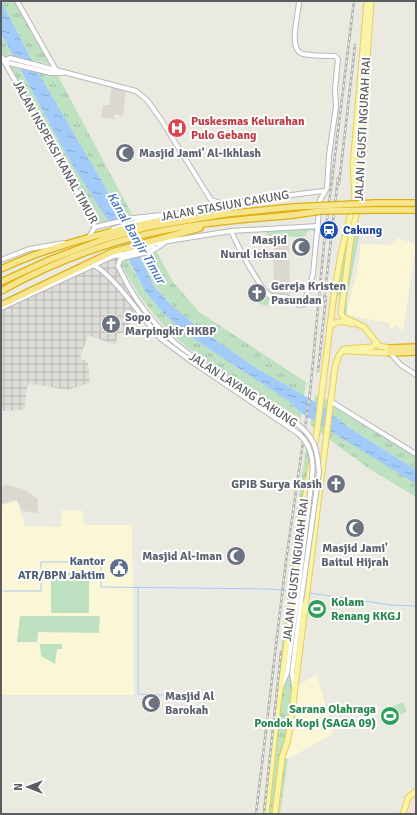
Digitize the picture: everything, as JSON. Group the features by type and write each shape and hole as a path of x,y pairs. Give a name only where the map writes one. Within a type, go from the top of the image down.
{"highway":[{"path":"1,282 100,236 147,227 225,214 293,207 375,203 416,203"},
{"path":"1,291 51,266 105,246 151,233 211,223 321,211 416,210"},
{"path":"1,269 39,254 135,224 172,218 186,220"},
{"path":"1,305 116,254 149,246 211,223"},
{"path":"390,350 416,347"},
{"path":"390,350 416,352"}],"main road":[{"name":"JALAN I GUSTI NGURAH RAI","path":"266,814 282,685 297,601 295,580 301,523 317,431 340,262 356,196 353,166 368,1"},
{"name":"JALAN I GUSTI NGURAH RAI","path":"371,1 359,176 361,194 351,237 341,312 342,316 359,324 371,335 376,343"},
{"name":"JALAN I GUSTI NGURAH RAI","path":"330,327 336,322 346,322 359,326 371,335"},
{"path":"338,358 340,352 345,348 372,347 376,343 381,347 390,350"},
{"path":"338,358 342,353 347,351 390,350"},
{"name":"JALAN I GUSTI NGURAH RAI","path":"275,814 282,757 288,735 330,404 338,358"},
{"path":"301,523 315,525"},
{"path":"403,814 408,798 416,791"}],"street":[{"path":"17,1 59,72"},
{"path":"231,231 244,258 263,289 272,296 284,297 302,305 306,299 312,274 320,200 323,191 327,188 329,155 335,118 337,57 302,54 294,44 299,1"},
{"path":"5,59 126,88 140,94 160,118 211,200 223,204"},
{"name":"JALAN INSPEKSI KANAL TIMUR","path":"5,59 96,227 131,218 160,215 168,216"},
{"path":"316,191 320,200"},
{"name":"JALAN STASIUN CAKUNG","path":"135,224 223,204 323,191"},
{"path":"209,207 211,200"},
{"path":"149,246 231,231 318,226"},
{"path":"90,235 96,227"},
{"path":"1,260 29,249 58,244 90,235 100,236"},
{"path":"149,246 166,242"},
{"name":"JALAN LAYANG CAKUNG","path":"149,246 126,257 118,263 122,273 147,314 159,329 196,360 296,423 309,436 314,444 319,472 297,601"},
{"path":"1,308 116,254"},
{"name":"JALAN LAYANG CAKUNG","path":"93,265 107,274 144,321 160,338 191,361 299,434 308,444 313,463 313,470 297,601 292,672 294,688"},
{"path":"390,350 401,365 416,375"},
{"path":"330,404 416,454"}],"shaded area":[{"path":"112,85 126,90 123,116 115,114 114,119 101,118 103,105 109,105"},
{"path":"273,238 289,238 290,296 274,293"},
{"path":"399,238 416,245 403,331 396,325 394,328 390,328 389,323 347,315 346,312 357,274 361,244 390,245"},
{"path":"117,256 120,260 118,266 140,303 126,332 118,334 115,345 88,335 80,358 88,362 90,383 67,390 28,383 24,410 1,411 1,309"},
{"path":"5,484 26,490 38,499 38,513 22,511 17,500 1,504 1,486 4,487"},
{"path":"17,501 25,526 61,527 62,510 83,511 84,525 132,525 134,695 1,695 1,505"},
{"path":"317,674 333,734 288,759 282,757 294,688"},
{"path":"411,799 416,806 416,814 404,814"}],"green space":[{"path":"1,1 17,1 52,65 32,60"},
{"path":"1,35 70,161 110,224 96,227 55,150 2,62"},
{"path":"38,72 58,76 134,218 123,221 107,190"},
{"path":"345,224 347,225 347,232 360,233 347,298 347,318 343,317 343,297 334,294 334,296 330,293 337,271"},
{"path":"315,227 315,231 309,230 304,237 269,236 262,229"},
{"path":"155,249 173,282 199,312 306,382 304,396 256,368 201,330 170,304 154,285 139,255"},
{"path":"126,257 145,291 197,341 290,402 301,413 301,419 216,368 171,333 150,309 126,274 121,265 123,258"},
{"path":"258,273 263,286 273,292 267,306 257,303 263,291 258,286 252,294 250,292 256,281 252,274"},
{"path":"315,395 330,401 416,454 416,470 348,427 314,402"},
{"path":"311,419 408,478 416,484 416,497 368,468 310,425"},
{"path":"307,443 312,456 301,523 287,673 293,676 293,696 291,716 282,757 288,759 280,814 267,814 278,704 276,696 296,514"},
{"path":"51,572 89,573 89,613 51,613"},
{"path":"20,616 100,616 99,633 38,632 37,642 17,642"},
{"path":"40,644 62,644 62,649 57,649 55,664 41,656"},
{"name":"Sarana Olahraga Pondok Kopi (SAGA 09)","path":"403,702 407,711 392,719 392,721 387,724 380,712"}],"water":[{"path":"1,1 38,72 107,190 154,286 170,304 201,330 256,368 324,407 348,427 416,470 416,484 301,413 290,402 197,341 165,315 145,291 110,224 70,161 1,34"}],"waterway":[{"path":"4,591 41,591 41,562 101,562 101,587 269,589 293,591"},
{"path":"138,588 138,694 163,695"},
{"path":"310,593 391,605 416,606"}],"railway":[{"path":"256,814 286,561 310,393 324,244 354,1"},
{"path":"339,184 355,45"},
{"path":"324,301 338,178"},
{"path":"318,371 326,297"},
{"path":"264,814 281,652"}],"place":[{"name":"Puskesmas Kelurahan Pulo Gebang","path":"177,128"},
{"name":"Masjid Jami' Al-Ikhlash","path":"125,153"},
{"name":"Cakung","path":"329,230"},
{"name":"Masjid Nurul Ichsan","path":"301,247"},
{"name":"Gereja Kristen Pasundan","path":"257,293"},
{"name":"Sopo Marpingkir HKBP","path":"111,324"},
{"name":"GPIB Surya Kasih","path":"336,484"},
{"name":"Masjid Jami' Baitul Hijrah","path":"355,528"},
{"name":"Masjid Al-Iman","path":"236,556"},
{"name":"Kantor ATR/BPN Jaktim","path":"119,568"},
{"name":"Kolam Renang KKGJ","path":"317,609"},
{"name":"Masjid Al Barokah","path":"151,703"},
{"name":"Sarana Olahraga Pondok Kopi (SAGA 09)","path":"390,716"}],"water label":[{"name":"Kanal Banjir Timur","path":"136,238"}]}
